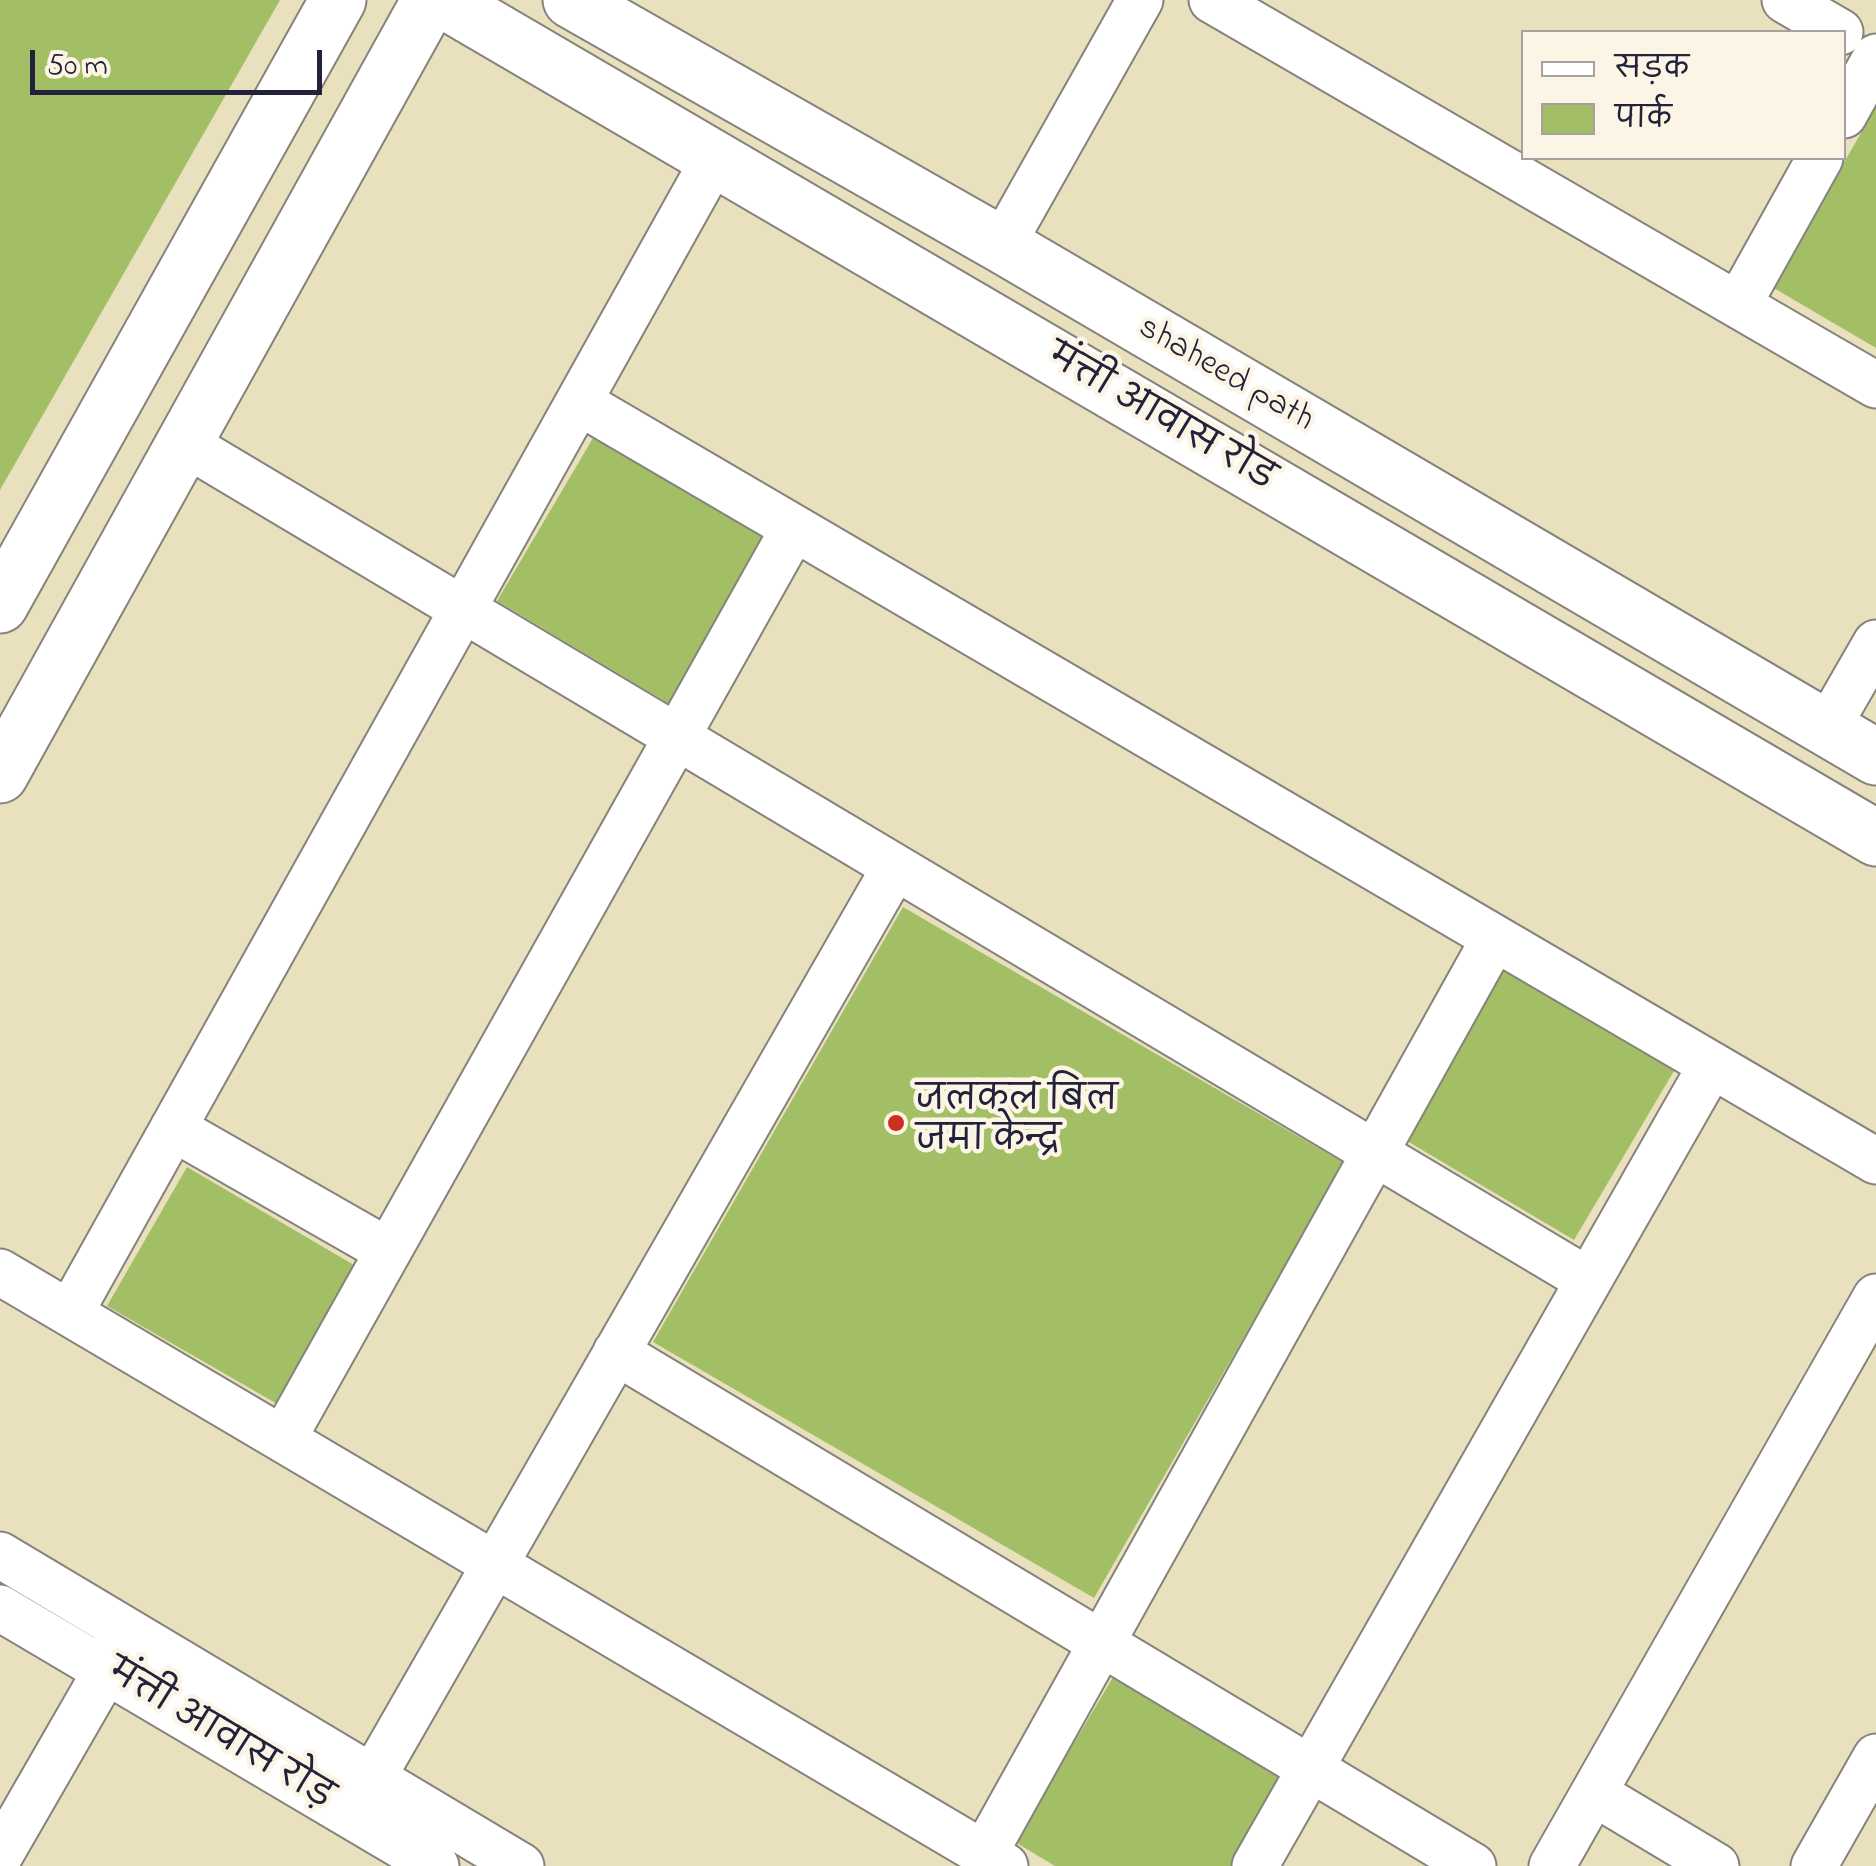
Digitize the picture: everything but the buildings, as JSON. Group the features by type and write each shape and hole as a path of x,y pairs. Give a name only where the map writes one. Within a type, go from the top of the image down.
{"street":[{"path":"0,605 338,0"},
{"path":"0,775 430,0"},
{"name":"मंत्ती आवास रोड","path":"443,0 1876,838"},
{"name":"shaheed path","path":"572,0 1002,244 1876,757"},
{"path":"1002,244 1140,0"},
{"path":"1212,0 1876,385"},
{"path":"1785,0 1835,30"},
{"path":"1846,36 1876,55 1846,111"},
{"path":"1738,305 1819,160"},
{"path":"70,1313 713,161"},
{"path":"578,402 1876,1161"},
{"path":"184,443 1586,1279"},
{"path":"283,1439 794,528"},
{"path":"1826,728 1876,643"},
{"path":"373,1777 895,867"},
{"path":"0,1272 994,1860 1102,1644 1494,939"},
{"path":"1255,1866 1586,1279 1711,1066"},
{"path":"173,1128 388,1251"},
{"path":"1552,1866 1876,1297"},
{"path":"616,1352 1473,1866"},
{"path":"0,1554 522,1866"},
{"name":"मंत्ती आवास रोड़","path":"0,1608 436,1866"},
{"path":"12,1866 0,1857 106,1671 122,1628"},
{"path":"1814,1866 1876,1756"},
{"path":"1594,1793 1716,1866"}],"green space":[{"path":"0,0 280,0 0,490"},
{"path":"1876,107 1876,348 1772,287"},
{"path":"596,433 768,534 668,703 497,601"},
{"path":"903,907 1344,1163 1094,1598 653,1342"},
{"path":"1502,969 1674,1071 1574,1240 1402,1138"},
{"path":"187,1167 359,1268 279,1405 107,1306"},
{"path":"1115,1674 1286,1775 1233,1866 1055,1866 1015,1842"}],"place":[{"name":"जलकल बिल जमा केन्द्र","path":"896,1123"}]}
